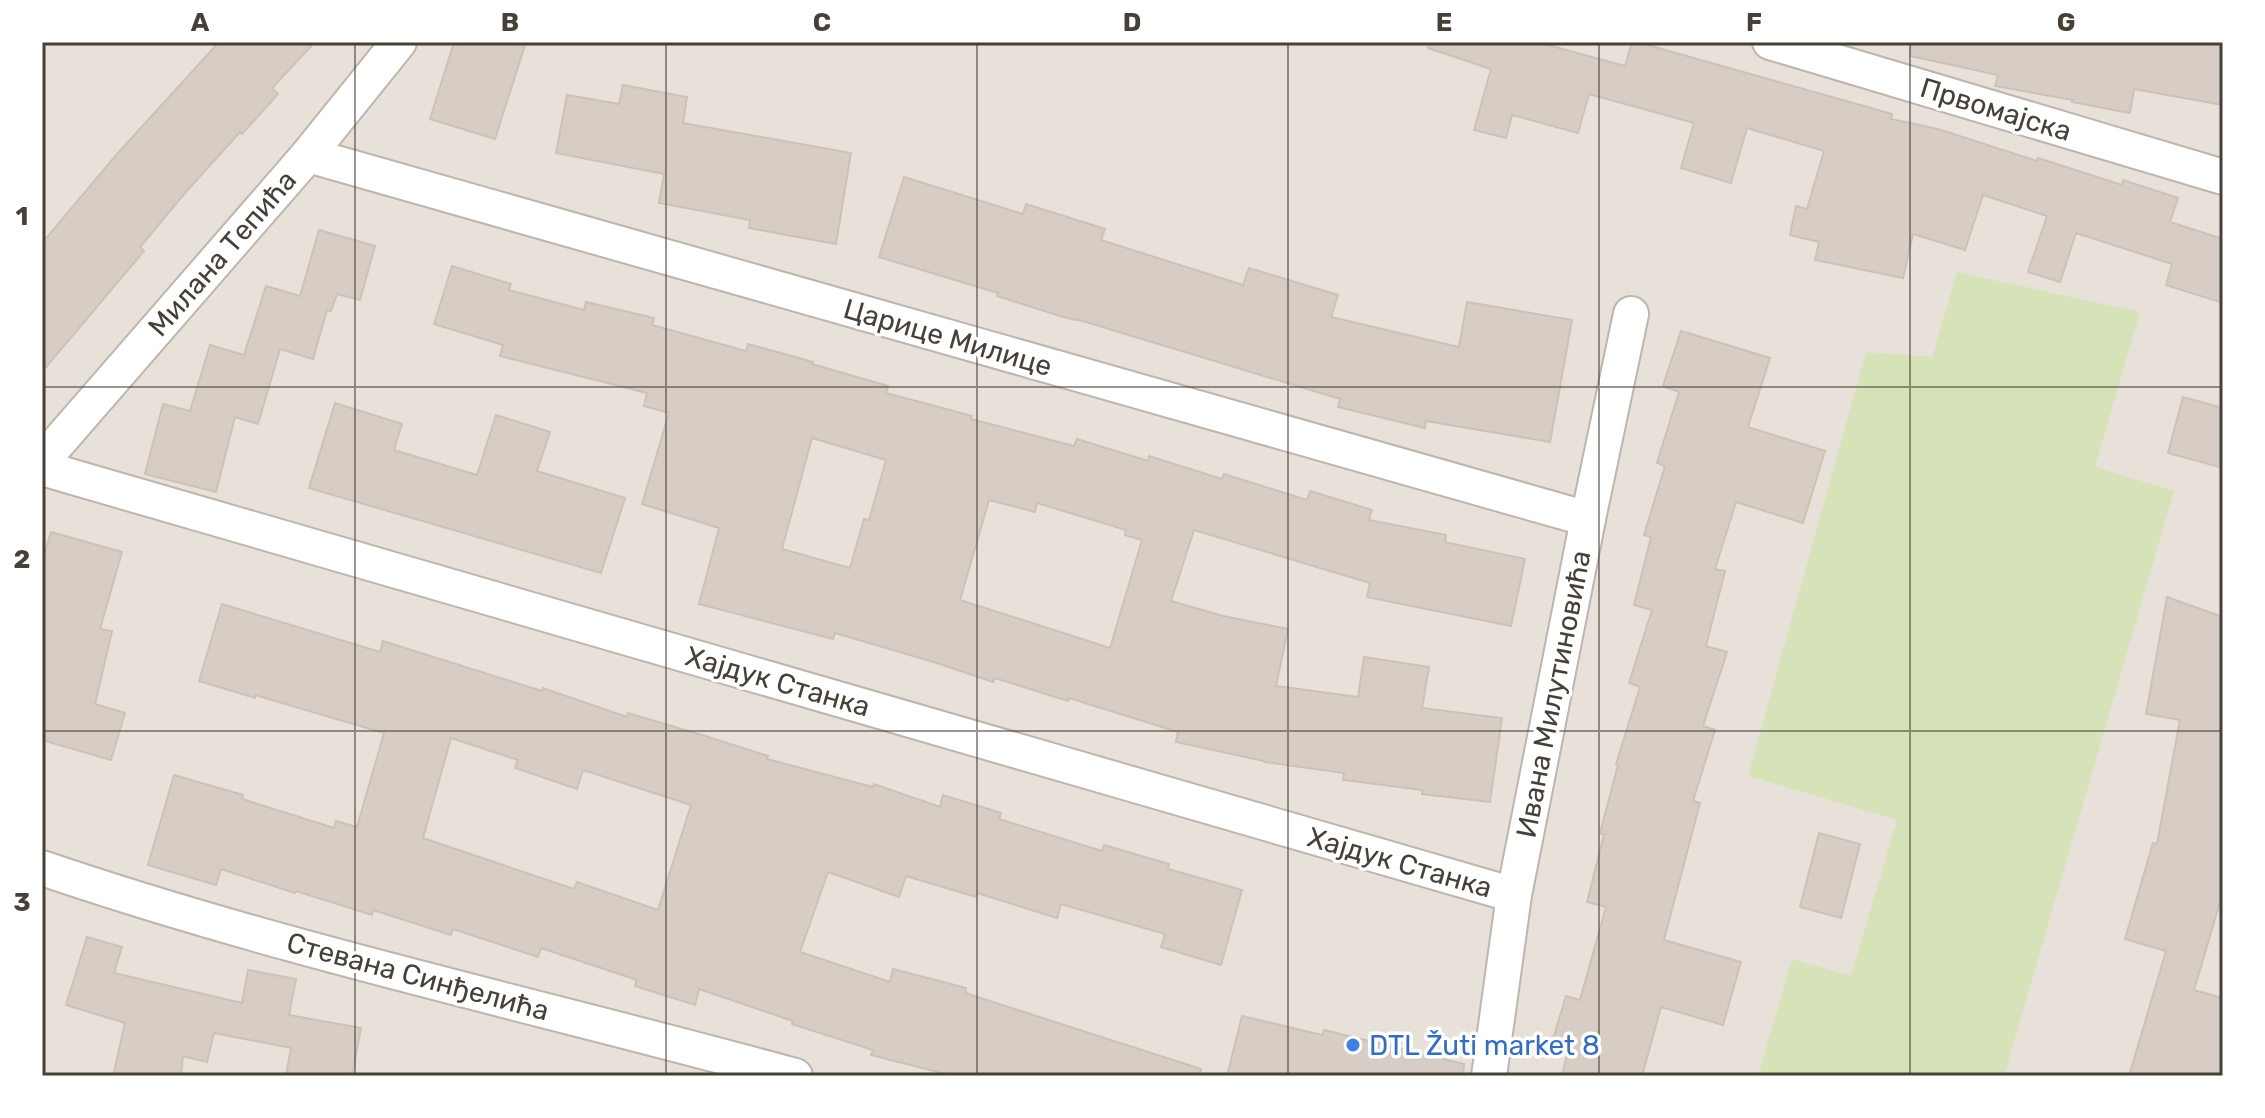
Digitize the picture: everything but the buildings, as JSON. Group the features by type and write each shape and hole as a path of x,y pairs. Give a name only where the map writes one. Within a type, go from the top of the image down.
{"street":[{"name":"Милана Тепића","path":"42,461 308,155 399,42"},
{"name":"Првомајска","path":"1770,42 2223,177"},
{"name":"Царице Милице","path":"308,155 1588,519"},
{"name":"Ивана Милутиновића","path":"1489,1076 1514,895 1631,314"},
{"name":"Хајдук Станка","path":"42,468 1514,895"},
{"name":"Стевана Синђелића","path":"42,868 293,945 795,1076"}],"shaded area":[{"path":"42,42 2223,42 2223,1076 42,1076"}],"green space":[{"path":"1957,272 2140,312 2095,467 2174,491 2004,1076 1758,1076 1792,959 1851,976 1897,820 1748,776 1866,352 1932,357"}],"place":[{"name":"DTL Žuti market 8","path":"1353,1045"}]}
